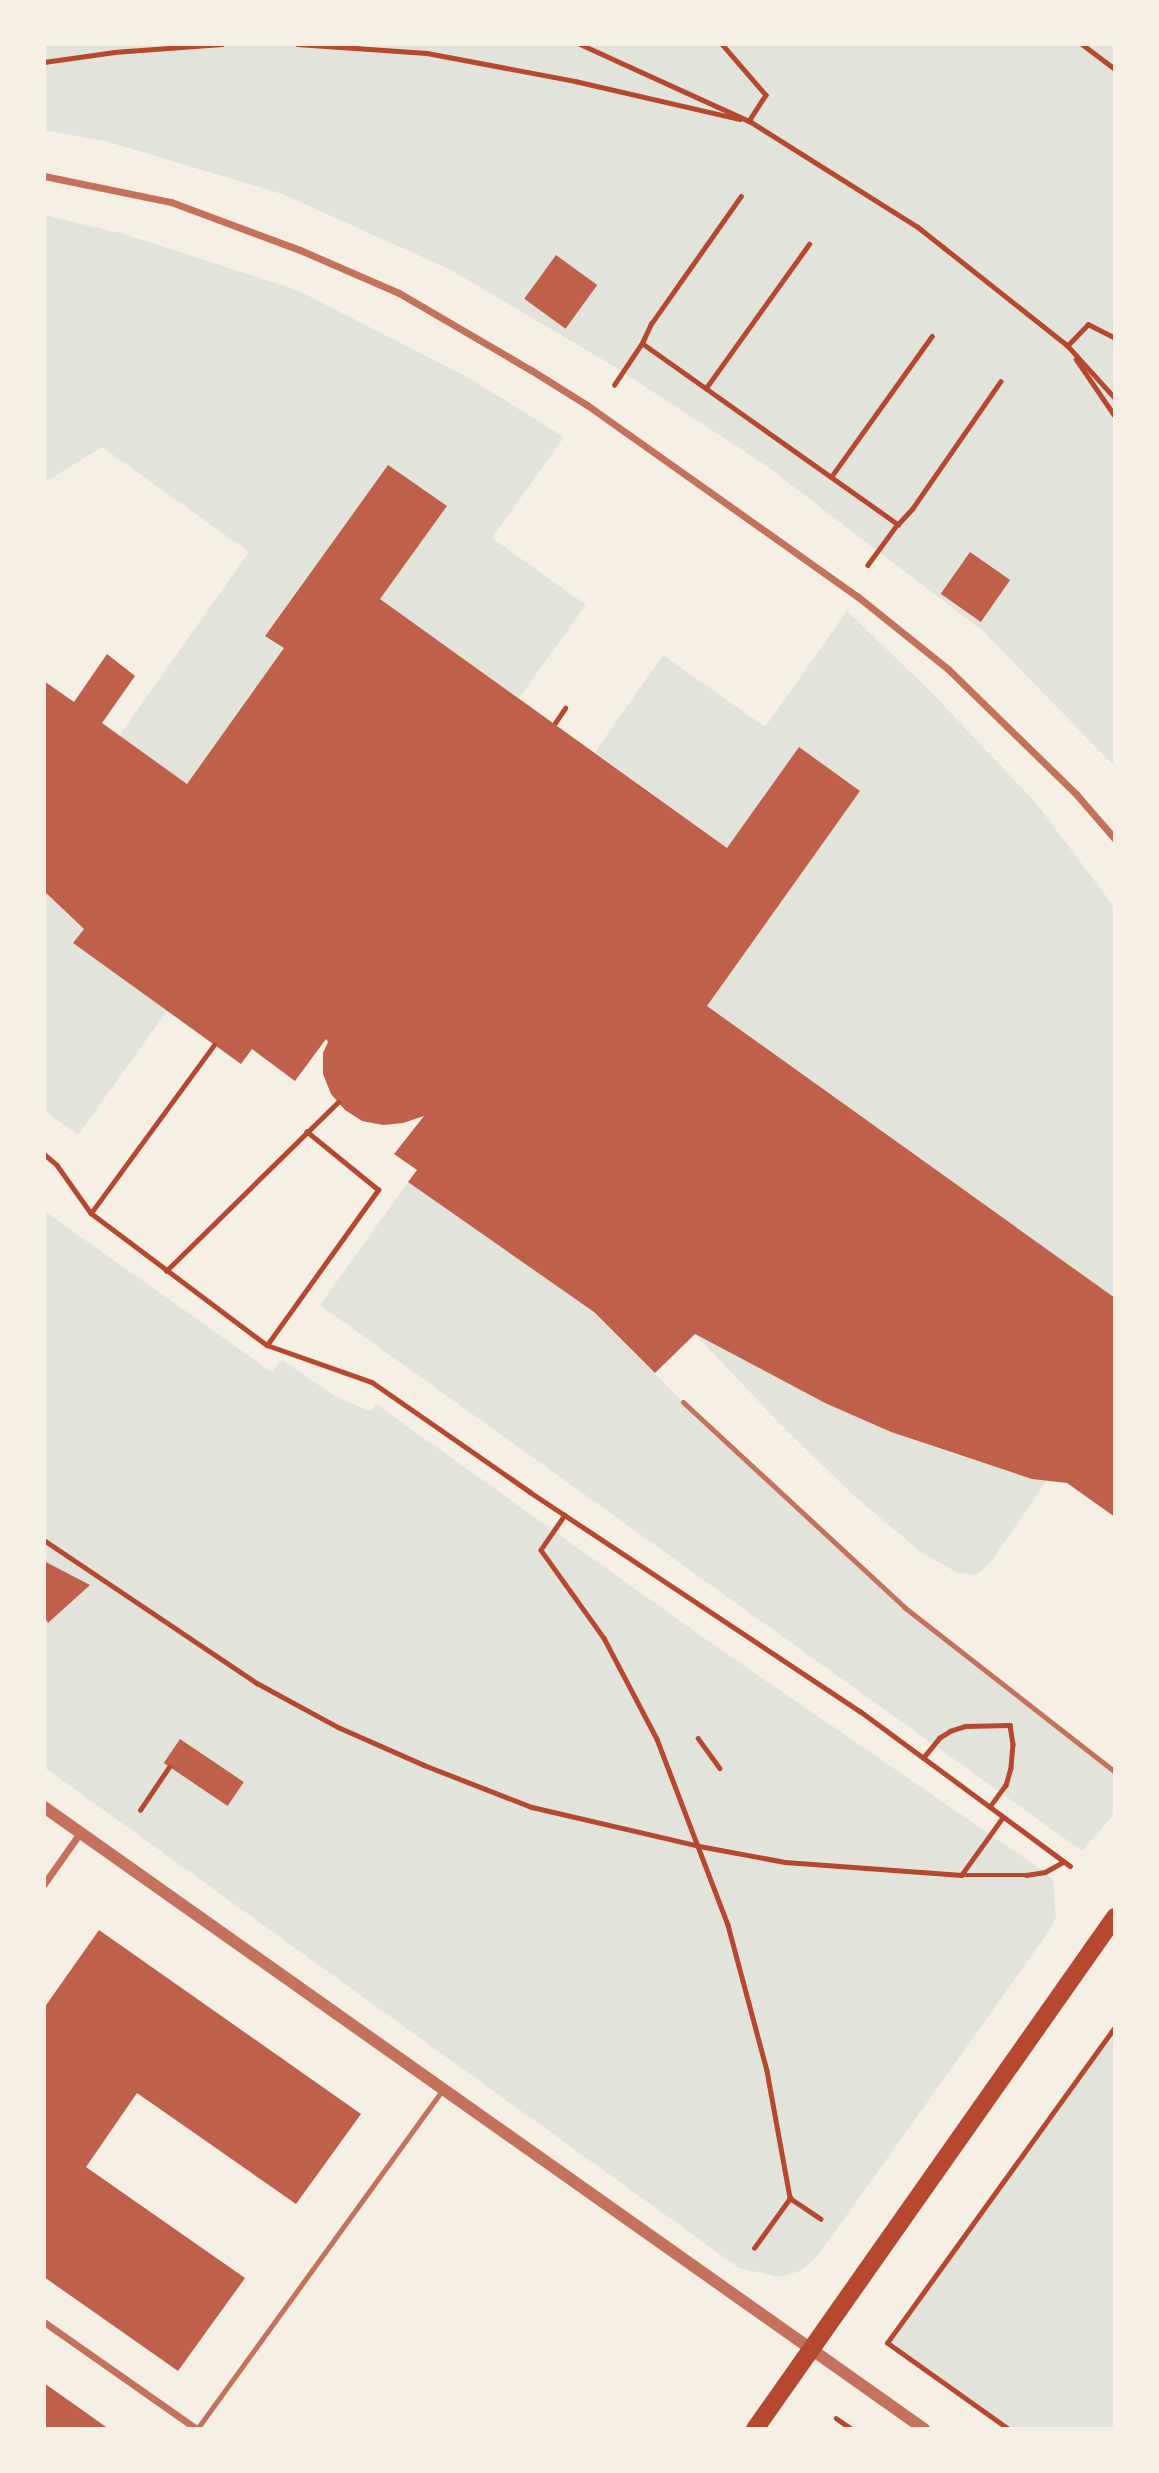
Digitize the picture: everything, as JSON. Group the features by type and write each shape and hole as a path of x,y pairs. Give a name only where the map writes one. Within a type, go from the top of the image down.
{"main road":[{"path":"755,2429 1115,1917"}],"street":[{"path":"44,176 171,202 300,250 399,293 523,365 587,405 847,588 948,669 1066,785 1115,839"},
{"path":"44,1807 924,2429"},
{"path":"44,1884 80,1833"},
{"path":"44,2322 197,2429"}],"lane":[{"path":"683,1402 904,1607 1115,1772"},
{"path":"197,2429 443,2089"}],"path":[{"path":"44,62 114,52 222,44"},
{"path":"297,44 427,53 575,81 751,122"},
{"path":"580,44 751,122 918,227 1067,345 1115,398"},
{"path":"722,44 766,95 751,122"},
{"path":"1082,44 1115,69"},
{"path":"614,385 642,343 651,324 741,197"},
{"path":"706,388 809,244"},
{"path":"1067,345 1088,324 1115,338"},
{"path":"831,477 932,336"},
{"path":"642,343 898,524"},
{"path":"1067,345 1115,416"},
{"path":"868,565 912,509 1000,382"},
{"path":"555,723 565,708"},
{"path":"91,1213 214,1045"},
{"path":"166,1271 338,1102"},
{"path":"267,1345 378,1190 307,1132"},
{"path":"44,1154 57,1165 91,1213 267,1345 372,1382 565,1515 860,1711 1070,1866"},
{"path":"565,1515 541,1550 608,1645 657,1739 728,1925 766,2071 790,2198 821,2219"},
{"path":"44,1541 257,1683 338,1727 424,1765 532,1807 699,1846 785,1862 962,1875 1026,1875 1045,1872 1064,1861"},
{"path":"923,1758 939,1738 950,1731 965,1726 1010,1725 1013,1744 1011,1768 1006,1785 990,1807"},
{"path":"698,1738 720,1768"},
{"path":"140,1810 169,1767"},
{"path":"962,1875 1003,1816"},
{"path":"1008,2429 887,2343 1115,2027"},
{"path":"754,2248 790,2198"},
{"path":"836,2418 852,2429"}],"shaded area":[{"path":"44,44 1115,44 1115,767 984,632 765,465 615,367 449,269 282,194 105,141 44,130"},
{"path":"44,215 121,233 297,290 469,378 564,437 492,538 586,605 519,698 380,599 447,506 387,466 265,635 284,648 187,784 119,736 249,552 102,447 47,481 44,479"},
{"path":"847,611 931,692 1036,803 1115,908 1115,1298 707,1006 860,791 799,747 727,848 595,752 663,655 765,727"},
{"path":"44,891 84,929 74,943 167,1011 78,1135 44,1110"},
{"path":"408,1182 594,1312 683,1402 904,1607 1115,1772 1115,1813 1082,1851 320,1305"},
{"path":"44,1211 272,1372 282,1360 338,1398 371,1411 376,1404 711,1643 1045,1872 1053,1881 1056,1916 1052,1927 817,2257 800,2271 779,2277 739,2268 44,1767"},
{"path":"695,1334 825,1403 891,1432 958,1456 1047,1480 991,1562 976,1575 958,1573 922,1553 852,1494 780,1424"},
{"path":"1115,2027 1115,2429 1008,2429 887,2343"}],"building":[{"path":"556,255 597,285 566,329 524,299"},
{"path":"388,465 447,506 380,599 727,848 799,747 860,791 707,1006 1115,1298 1115,1517 1067,1483 1032,1479 891,1432 825,1403 695,1334 655,1373 594,1312 408,1182 417,1170 394,1154 424,1116 403,1123 383,1125 362,1121 345,1110 331,1094 323,1074 323,1053 328,1042 326,1039 295,1081 252,1049 241,1064 73,943 84,929 44,891 44,681 74,702 107,654 135,676 102,723 187,784 284,648 265,636"},
{"path":"970,552 1010,580 981,622 941,594"},
{"path":"44,1561 90,1585 48,1623 44,1616"},
{"path":"180,1739 244,1782 228,1806 164,1763"},
{"path":"99,1930 361,2114 296,2204 137,2093 86,2167 245,2278 178,2371 44,2277 44,2008"},
{"path":"44,2383 109,2429 44,2429"}]}
